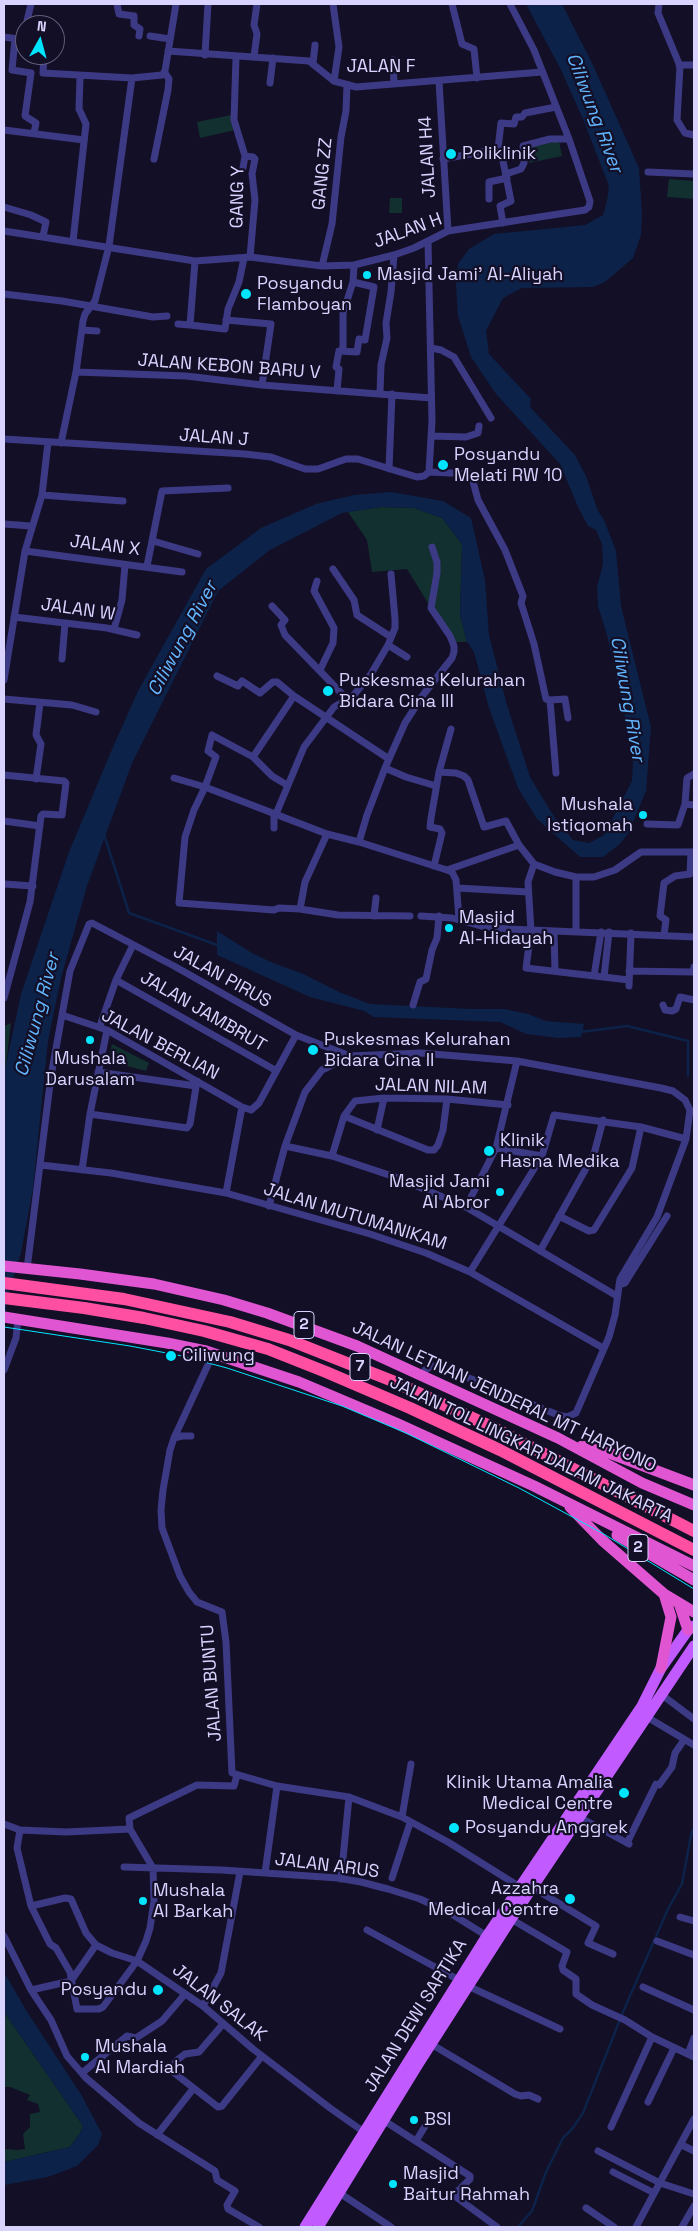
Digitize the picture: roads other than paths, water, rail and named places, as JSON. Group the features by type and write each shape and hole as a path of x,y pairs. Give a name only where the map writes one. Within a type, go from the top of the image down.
{"highway":[{"name":"JALAN LETNAN JENDERAL MT HARYONO","path":"4,1266 154,1284 224,1300 273,1314 357,1346 571,1444 642,1483 694,1505"},
{"name":"JALAN TOL LINGKAR DALAM JAKARTA","path":"10,1284 124,1299 230,1322 289,1340 412,1390 496,1429 694,1532"},
{"name":"JALAN TOL LINGKAR DALAM JAKARTA","path":"10,1299 144,1318 204,1331 268,1349 410,1408 500,1450 694,1550"},
{"name":"2","path":"12,1318 167,1343 213,1354 299,1382 357,1406 564,1500 694,1566"},
{"path":"571,1444 604,1451 694,1485"},
{"path":"564,1500 602,1540 664,1594 694,1612"},
{"name":"2","path":"586,1511 602,1527 694,1580"},
{"path":"661,1668 671,1617 664,1594"},
{"path":"679,1603 691,1628"}],"main road":[{"name":"JALAN DEWI SARTIKA","path":"318,2227 431,2044 487,1936 642,1706 661,1668 691,1628"},
{"name":"JALAN DEWI SARTIKA","path":"305,2227 364,2132 463,1983 511,1920 694,1646"}],"street":[{"path":"116,4 119,14 134,16 134,25 140,29 139,36"},
{"path":"164,73 176,4"},
{"path":"205,55 208,4"},
{"path":"254,56 257,34 254,25 256,4"},
{"path":"333,4 339,46 334,81"},
{"path":"452,4 462,44 474,49 477,78"},
{"name":"JALAN H","path":"4,231 196,261 247,258 322,266 354,265 394,255 448,231 585,210 589,207 590,201 570,139 542,72 510,4"},
{"path":"659,4 658,13 679,65 677,120 685,133 694,135"},
{"path":"150,36 170,39"},
{"path":"168,51 236,57 254,56 313,63 315,45"},
{"name":"GANG Y","path":"236,57 234,120 245,156 253,157 254,159 252,174 255,200 247,258"},
{"path":"270,83 273,58"},
{"path":"15,60 12,70 31,74 25,116 36,123 34,133"},
{"path":"392,60 394,84"},
{"name":"JALAN F","path":"313,63 334,81 347,85 394,84 542,72"},
{"path":"679,65 694,64"},
{"path":"43,65 43,73 80,77 132,78 162,75 164,73"},
{"path":"154,159 168,90 169,79 164,73"},
{"path":"72,241 86,121 78,105 80,77"},
{"path":"61,443 76,372 82,330 86,314 96,302 109,246 132,78"},
{"name":"JALAN H4","path":"439,81 448,231"},
{"name":"GANG ZZ","path":"322,266 332,224 341,137 346,111 347,85"},
{"path":"503,223 501,204 511,201 501,151 498,149 501,123 514,124 516,118 522,117 525,113 556,107"},
{"path":"4,130 84,140"},
{"path":"489,199 489,182 521,169 524,163 522,146 550,139 570,139"},
{"path":"444,159 498,149"},
{"path":"243,168 245,156"},
{"path":"648,172 694,174"},
{"path":"4,207 43,220 46,224 43,236"},
{"path":"428,241 431,348 431,438 428,472 471,474 478,500 505,550 523,596 521,603 534,644 546,699 565,699 568,718"},
{"path":"380,394 394,255"},
{"path":"178,324 225,329 231,298 247,258"},
{"path":"190,325 196,261"},
{"path":"343,351 342,313 353,282 354,265"},
{"path":"338,391 339,369 336,368 340,351 356,352 359,339 365,340 374,287 353,282"},
{"path":"4,294 92,306 153,317 167,316"},
{"path":"226,320 271,324 262,385"},
{"path":"82,330 98,331"},
{"path":"431,348 441,350 454,357 491,418"},
{"name":"JALAN KEBON BARU V","path":"76,372 186,376 262,385 431,398"},
{"path":"389,469 392,394"},
{"path":"431,438 466,437 478,433 479,426"},
{"path":"431,438 467,441"},
{"name":"JALAN J","path":"4,440 245,454 271,457 305,469 318,469 346,459 358,458 417,477 424,476 428,472"},
{"path":"4,680 24,551 42,495 48,442"},
{"path":"147,566 162,492 228,488"},
{"path":"42,495 123,501"},
{"path":"4,524 31,526"},
{"path":"153,541 198,554"},
{"path":"359,842 367,814 385,768 406,723 423,695 452,658 454,652 450,636 431,608 437,573 437,562 432,548"},
{"name":"JALAN X","path":"24,551 182,572"},
{"path":"114,629 122,600 125,565"},
{"path":"333,569 354,600 357,615 407,656"},
{"path":"274,828 275,813 304,747 334,707 346,698 353,696 371,674 390,641 395,620 391,574"},
{"path":"317,581 314,591 334,628 333,643 320,670"},
{"path":"272,606 285,620 280,626 285,635 346,698"},
{"name":"JALAN W","path":"14,617 114,629 138,635"},
{"path":"62,658 66,623"},
{"path":"217,676 238,686 242,681 260,693 275,682 389,759"},
{"path":"253,758 294,696"},
{"path":"4,699 72,705 96,712"},
{"path":"550,700 556,773"},
{"path":"36,779 41,744 36,735 40,703"},
{"path":"434,866 442,833 440,829 430,826 438,772 451,729"},
{"path":"287,785 272,776 253,758 212,735 208,751 216,757 194,810 186,837 178,901 183,903 274,910 279,908 300,909 338,915 410,916"},
{"path":"385,768 436,786"},
{"path":"438,772 456,773 465,776 484,827 506,821 519,845 534,864 555,872 576,877 594,877 610,872 645,852 692,852 690,874 674,876 664,883 660,917 666,920 664,935"},
{"path":"647,824 678,826 685,804 687,778 694,774"},
{"path":"4,775 64,781 66,783 62,815 42,814 30,902 7,969 4,998"},
{"path":"174,778 205,787 327,834 448,870 455,877 459,919"},
{"path":"685,804 694,805"},
{"path":"4,821 40,826"},
{"path":"300,909 305,882 327,834"},
{"path":"448,870 519,845"},
{"path":"534,864 529,875 528,892 531,931 526,968 604,977 629,983 631,933"},
{"path":"576,877 576,931"},
{"path":"4,884 33,886"},
{"path":"457,888 528,892"},
{"path":"374,916 376,898"},
{"path":"422,916 459,919 483,927 531,931 609,932 694,937"},
{"path":"413,1005 420,982 426,979 437,938 439,916"},
{"path":"23,1268 41,1165 51,1076 70,971 87,925 92,924 133,945 116,980 103,1028 82,1170"},
{"path":"554,931 555,971"},
{"path":"594,976 601,932"},
{"path":"604,977 609,932"},
{"name":"JALAN PIRUS","path":"133,945 296,1035 350,1056"},
{"path":"629,971 693,972 694,967"},
{"name":"JALAN JAMBRUT","path":"116,980 275,1070"},
{"path":"663,1005 665,1010 672,1011 676,1008 680,997 694,1000"},
{"name":"JALAN BERLIAN","path":"62,1015 103,1028 242,1108"},
{"path":"226,1193 242,1108 251,1110 257,1106 275,1070 296,1035"},
{"path":"269,1206 285,1146 305,1092 322,1070 350,1056 421,1053 517,1061 673,1091 688,1103 690,1110 686,1139 657,1217 620,1279 615,1315 608,1337 576,1413 567,1417 545,1410 440,1366 432,1366 425,1370 421,1376"},
{"path":"466,1208 496,1148 508,1105 517,1061"},
{"path":"90,1114 188,1128 190,1124 196,1083 98,1072"},
{"path":"377,1130 384,1098"},
{"name":"JALAN NILAM","path":"344,1116 355,1101 384,1098 447,1099 508,1105"},
{"path":"332,1156 344,1116 428,1150 434,1150 438,1145 443,1130 447,1099"},
{"path":"470,1272 542,1156 554,1114 641,1127 686,1139"},
{"path":"540,1251 594,1154 603,1120"},
{"path":"559,1216 589,1231 593,1231 632,1168 641,1127"},
{"path":"285,1146 332,1156 398,1178 466,1208 617,1296"},
{"path":"496,1148 542,1156"},
{"name":"JALAN MUTUMANIKAM","path":"41,1165 129,1176 226,1193 324,1220 417,1250 470,1272 603,1348"},
{"path":"619,1285 626,1283 666,1218 657,1217"},
{"path":"4,1370 16,1338 12,1318"},
{"path":"174,1438 213,1354"},
{"path":"174,1438 191,1436"},
{"name":"JALAN BUNTU","path":"174,1438 162,1490 162,1528 180,1576 189,1592 197,1602 222,1612 226,1642 232,1773 237,1775"},
{"path":"662,1695 694,1719"},
{"path":"647,1717 694,1745"},
{"path":"579,1817 629,1844 656,1784 659,1785 672,1767 675,1753 684,1740"},
{"path":"402,1817 411,1764"},
{"path":"20,1830 17,1848 31,1906 50,1944 56,1948 70,1972 77,2009 103,2007 137,1961 150,1928 154,1901 153,1868 130,1829 128,1821 131,1816 197,1785 234,1786 237,1775 277,1786 349,1797 402,1817 410,1823 451,1843 520,1887"},
{"path":"265,1873 277,1786"},
{"path":"341,1879 349,1797"},
{"path":"392,1878 410,1823"},
{"path":"4,1824 20,1830 66,1832 130,1829"},
{"name":"JALAN ARUS","path":"124,1867 265,1873 341,1879 388,1888 420,1899 450,1913 487,1936"},
{"path":"203,2006 221,1973 240,1872"},
{"path":"532,1887 596,1926 588,1943 613,1954"},
{"path":"31,1906 64,1898 71,1899 86,1933 96,1945 71,1981 31,1990"},
{"path":"680,1917 694,1921"},
{"path":"511,1920 567,1952 562,1966 576,1979 574,1992 592,2005 618,2016 652,2037 691,2056 694,2038"},
{"path":"367,1930 463,1983 560,2029"},
{"path":"4,1936 31,1990 51,2020 67,2056 82,2073 140,2123 215,2171 217,2180 235,2191 228,2209 259,2227"},
{"path":"657,1941 694,1956"},
{"name":"JALAN SALAK","path":"96,1945 112,1953 137,1961 203,2006 262,2056 364,2132"},
{"path":"643,1987 694,2010"},
{"path":"82,2073 127,2036 136,2038 162,2021 185,1994"},
{"path":"223,2024 199,2052 185,2054 172,2066 173,2072 218,2107 222,2106 262,2056"},
{"path":"611,2127 652,2037"},
{"path":"431,2044 515,2094 521,2096 529,2095 538,2099"},
{"path":"648,2102 674,2048"},
{"path":"157,2135 193,2089"},
{"path":"636,2227 682,2145 694,2119"},
{"path":"383,2120 470,2176 455,2195 497,2227"},
{"path":"416,2141 427,2123"},
{"path":"682,2145 694,2151"},
{"path":"598,2152 660,2183 694,2194"},
{"path":"613,2172 654,2193"},
{"path":"338,2192 391,2227"},
{"path":"682,2227 694,2206"},
{"path":"586,2208 614,2227"}],"water":[{"name":"Ciliwung River","path":"526,4 562,4 593,65 639,168 642,214 641,235 633,258 605,282 593,287 522,288 503,298 486,331 489,354 531,399 530,407 575,455 586,476 598,511 604,520 616,551 621,606 651,727 646,791 629,832 620,844 603,857 580,857 537,819 518,788 489,708 474,652 467,642 460,615 462,544 442,518 414,508 381,507 342,513 270,550 218,591 132,763 87,886 61,978 48,1041 33,1189 21,1253 8,1295 4,1326 4,1074 21,994 69,852 110,754 138,691 206,569 261,528 316,504 354,495 391,492 443,501 471,518 485,580 489,635 507,705 530,777 553,815 573,840 589,843 604,835 632,781 631,744 607,635 598,606 597,587 603,564 602,544 596,530 588,526 578,507 560,464 496,394 471,357 458,316 456,285 458,264 469,249 494,234 585,225 603,215 607,201 609,186 583,119 561,70"},
{"path":"217,931 252,953 370,1004 504,1009 528,1014 546,1021 584,1024 581,1037 559,1038 526,1034 500,1022 374,1017 364,1011 310,997 217,955"},
{"path":"4,1972 26,2010 82,2096 102,2134 98,2145 77,2166 48,2177 4,2185 4,2162 70,2147 83,2126 4,2012"}],"waterway":[{"path":"104,834 129,913 220,946"},
{"path":"580,1032 627,1026 688,1041 688,1076"},
{"path":"518,2227 532,2211 546,2172 563,2138 583,2113 623,2012 668,1909 682,1884 694,1828"}],"tram line":[{"path":"4,1327 130,1346 182,1356 227,1368 342,1406 406,1433 519,1488 602,1533 694,1589"}],"place":[{"name":"Poliklinik","path":"451,154"},
{"name":"Masjid Jami' Al-Aliyah","path":"367,275"},
{"name":"Posyandu Flamboyan","path":"246,294"},
{"name":"Posyandu Melati RW 10","path":"443,465"},
{"name":"Puskesmas Kelurahan Bidara Cina III","path":"328,691"},
{"name":"Mushala Istiqomah","path":"643,815"},
{"name":"Masjid Al-Hidayah","path":"449,928"},
{"name":"Mushala Darusalam","path":"90,1040"},
{"name":"Puskesmas Kelurahan Bidara Cina II","path":"313,1050"},
{"name":"Klinik Hasna Medika","path":"489,1151"},
{"name":"Masjid Jami Al Abror","path":"500,1192"},
{"name":"Ciliwung","path":"171,1356"},
{"name":"Klinik Utama Amalia Medical Centre","path":"624,1793"},
{"name":"Posyandu Anggrek","path":"454,1828"},
{"name":"Azzahra Medical Centre","path":"570,1899"},
{"name":"Mushala Al Barkah","path":"143,1901"},
{"name":"Posyandu","path":"158,1990"},
{"name":"Mushala Al Mardiah","path":"85,2057"},
{"name":"BSI","path":"414,2120"},
{"name":"Masjid Baitur Rahmah","path":"393,2184"}]}
